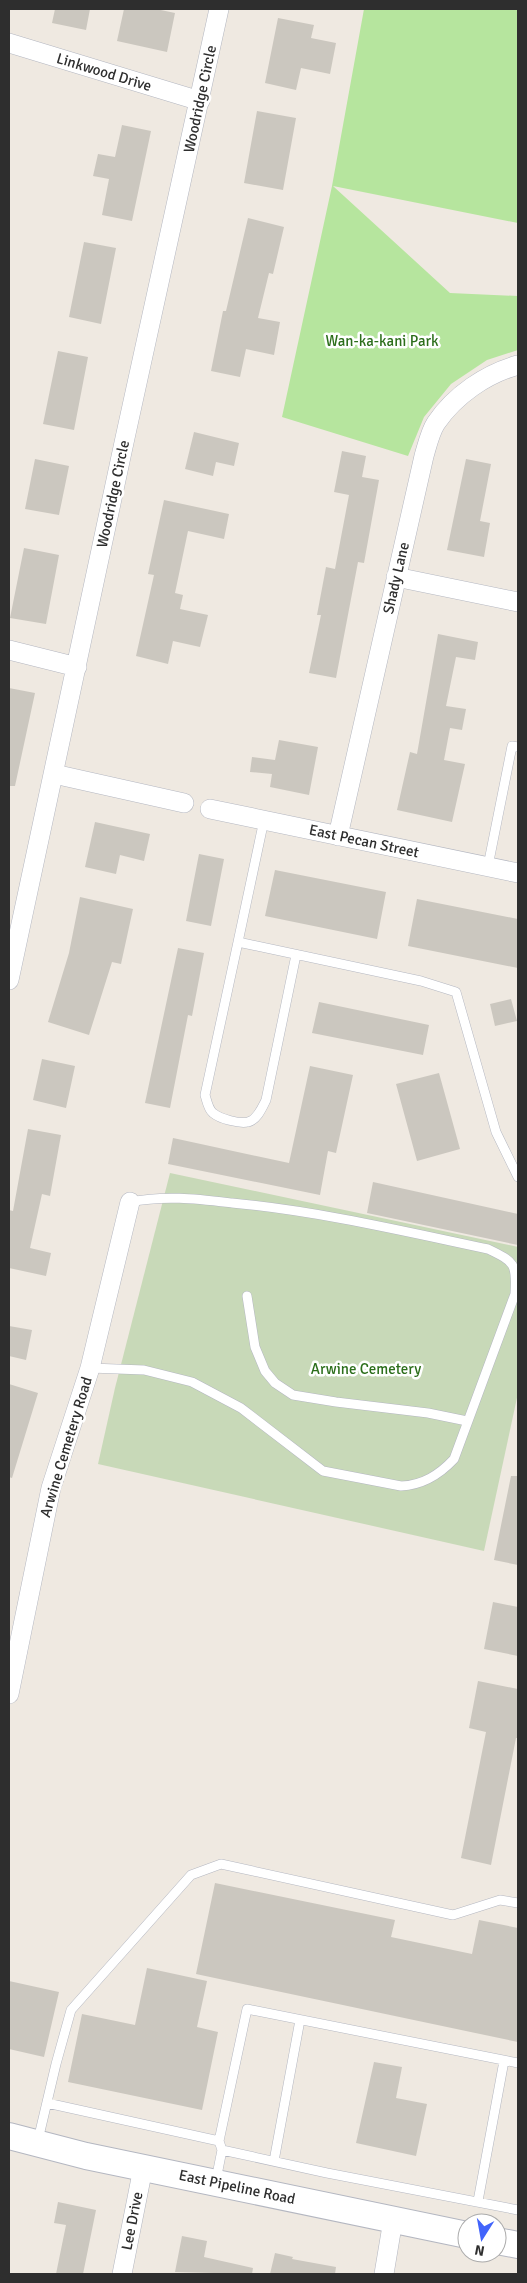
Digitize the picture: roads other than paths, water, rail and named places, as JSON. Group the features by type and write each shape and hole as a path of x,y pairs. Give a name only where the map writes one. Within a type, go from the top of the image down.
{"main road":[{"name":"East Pipeline Road","path":"9,2136 143,2168 457,2233"}],"street":[{"name":"Woodridge Circle","path":"9,980 219,9"},
{"name":"Linkwood Drive","path":"9,43 200,101"},
{"name":"Shady Lane","path":"338,836 424,456 436,424 466,391 482,380 504,369 518,365"},
{"path":"396,577 518,602"},
{"path":"9,650 77,668"},
{"path":"54,774 184,803"},
{"name":"East Pecan Street","path":"210,809 518,873"},
{"name":"Arwine Cemetery Road","path":"9,1694 51,1488 90,1368 130,1202"},
{"name":"Lee Drive","path":"122,2274 143,2168"},
{"path":"384,2274 393,2220"}],"lane":[{"path":"488,866 512,746 518,747"},
{"path":"264,820 205,1095 208,1106 214,1114 239,1122 248,1122 254,1119 266,1100 296,955"},
{"path":"238,942 421,981 456,992 496,1132 518,1177"},
{"path":"90,1368 144,1370 192,1382 241,1408 323,1471 401,1486 424,1483 444,1470 454,1459 515,1294 516,1272 508,1259 488,1249 265,1206 179,1197 153,1198 130,1202"},
{"path":"247,1296 255,1347 265,1371 275,1384 293,1395 428,1413 467,1422"},
{"path":"38,2143 71,2010 191,1875 221,1864 453,1914 500,1900 518,1903"},
{"path":"216,2183 221,2145 247,2009 518,2063"},
{"path":"274,2161 300,2020"},
{"path":"478,2201 504,2061"},
{"path":"47,2103 221,2145 274,2161 518,2210"}],"park label":[{"name":"Wan-ka-kani Park","path":"382,341"},
{"name":"Arwine Cemetery","path":"366,1369"}]}
